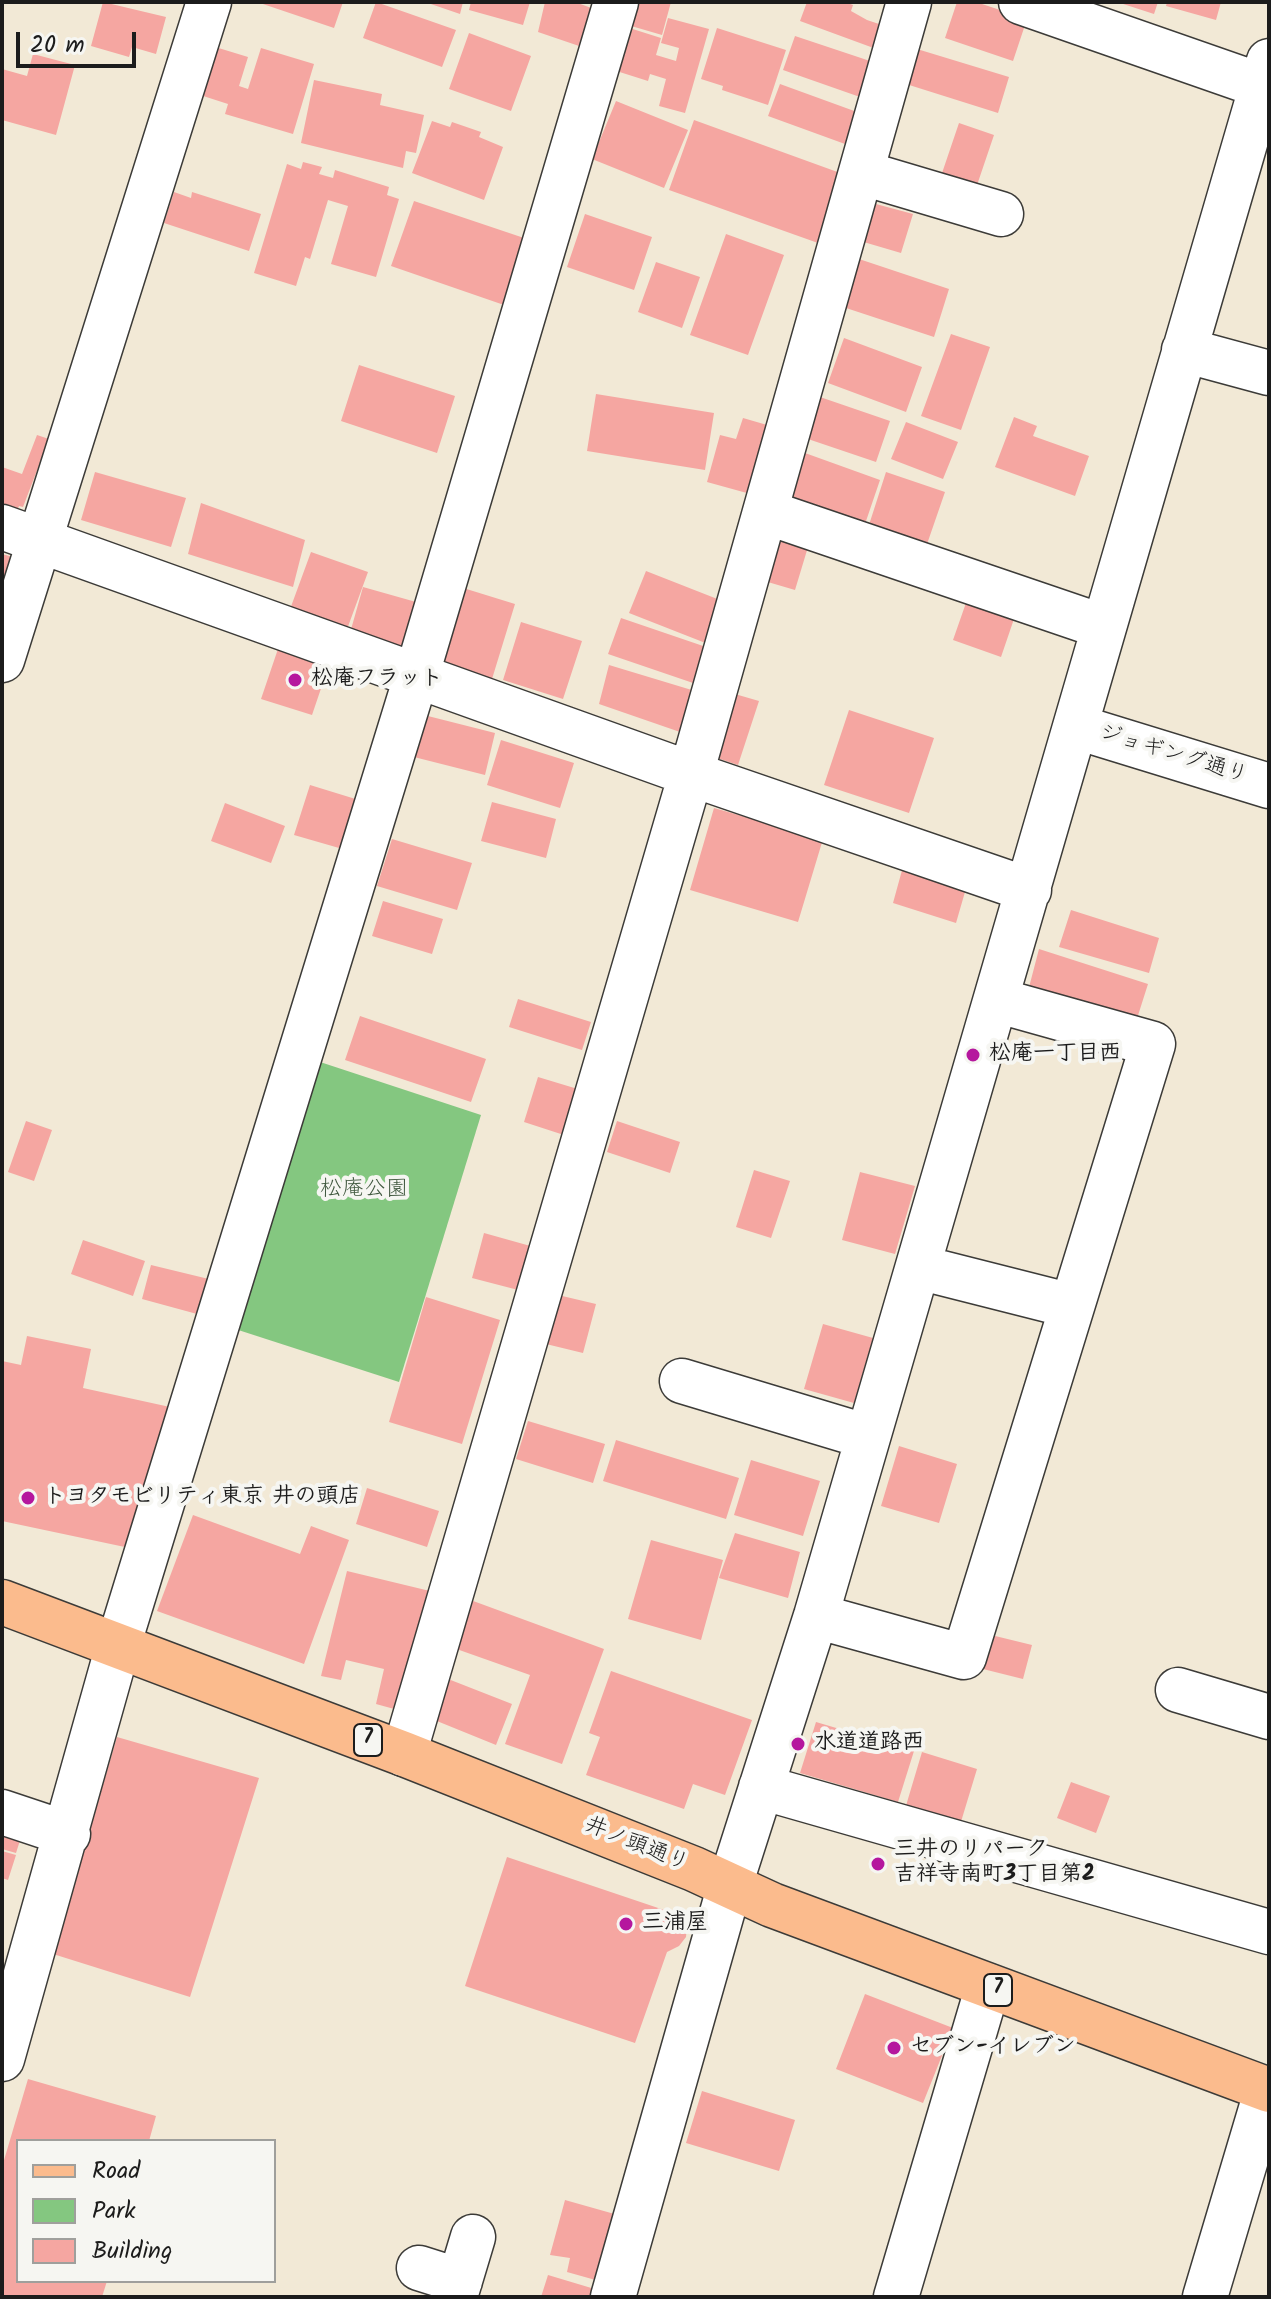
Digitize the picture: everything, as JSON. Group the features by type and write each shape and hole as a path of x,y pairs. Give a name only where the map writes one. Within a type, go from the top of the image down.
{"main road":[{"name":"井ノ頭通り","path":"2,1602 404,1754 730,1885 772,1905 1268,2089"}],"street":[{"path":"2,660 21,534 209,2"},
{"path":"2,2059 68,1834 118,1646 417,674 616,2"},
{"path":"404,1754 691,774 909,2"},
{"path":"613,2297 730,1885 816,1616 1265,73 1021,2"},
{"path":"863,173 1001,214"},
{"path":"1184,350 1269,373"},
{"path":"766,512 1104,627"},
{"path":"21,534 691,774 1029,890"},
{"name":"ジョギング通り","path":"1077,727 1269,786"},
{"path":"816,1616 964,1657 1153,1044 996,1000"},
{"path":"918,1267 1072,1306"},
{"path":"682,1381 868,1437"},
{"path":"1178,1690 1269,1717"},
{"path":"761,1787 1266,1921"},
{"path":"2,1812 68,1834"},
{"path":"896,2297 988,1986"},
{"path":"1205,2297 1268,2089"},
{"path":"445,2282 473,2237"}],"green space":[{"name":"松庵公園","path":"311,1059 481,1115 399,1382 229,1327"}],"building":[{"path":"103,2 166,17 156,54 132,47 129,57 91,46"},
{"path":"257,2 343,2 334,28"},
{"path":"376,2 456,30 442,67 363,38"},
{"path":"425,2 463,2 460,14"},
{"path":"471,2 530,2 523,25 469,10"},
{"path":"545,2 575,2 594,9 582,47 538,32"},
{"path":"627,2 671,2 662,35 621,23"},
{"path":"807,2 845,2 853,5 851,11 885,26 879,50 800,21"},
{"path":"957,2 976,2 1027,19 1013,61 945,38"},
{"path":"1117,2 1158,2 1154,14"},
{"path":"1167,2 1221,2 1216,20 1166,6"},
{"path":"668,18 709,29 685,113 659,106 666,79 650,74 648,81 607,68 620,25 661,38 656,55 676,61 679,48 661,43"},
{"path":"717,28 786,50 768,105 722,90 723,86 701,79"},
{"path":"469,33 531,56 511,111 449,89"},
{"path":"795,36 873,62 860,97 783,70"},
{"path":"212,46 248,57 239,86 248,89 261,48 314,64 293,134 225,114 228,104 197,94"},
{"path":"917,49 1009,77 998,113 906,84"},
{"path":"33,54 75,65 56,135 2,120 2,69 27,76"},
{"path":"314,80 382,94 380,105 424,115 416,153 406,151 403,168 301,143"},
{"path":"780,84 857,112 845,144 768,116"},
{"path":"616,101 688,130 664,188 592,159"},
{"path":"694,120 843,174 818,243 669,190"},
{"path":"432,121 450,127 452,122 481,132 479,137 503,147 484,200 412,173"},
{"path":"959,123 994,135 975,191 940,179"},
{"path":"303,162 322,167 319,174 333,178 335,170 389,187 387,195 399,199 376,277 331,264 348,206 328,200 310,259 305,257 296,286 254,273 287,164 301,169"},
{"path":"174,192 191,198 192,192 261,214 249,251 164,223"},
{"path":"861,200 913,214 901,253 850,238"},
{"path":"414,201 527,239 504,305 391,266"},
{"path":"585,214 652,237 634,290 567,267"},
{"path":"726,234 784,255 748,355 690,335"},
{"path":"859,259 949,289 934,337 843,307"},
{"path":"656,262 700,277 682,328 638,312"},
{"path":"951,334 990,347 961,430 921,416"},
{"path":"844,338 922,367 906,412 828,383"},
{"path":"359,365 455,396 437,453 341,421"},
{"path":"596,394 714,413 705,470 587,451"},
{"path":"820,397 890,421 876,462 805,438"},
{"path":"1014,417 1037,426 1033,436 1089,456 1075,496 995,467"},
{"path":"743,418 774,427 754,495 707,482 720,435 736,439"},
{"path":"906,422 958,442 943,479 891,459"},
{"path":"37,435 49,439 23,507 19,506 16,514 2,509 2,467 22,474"},
{"path":"805,453 880,480 865,524 789,496"},
{"path":"95,472 186,498 171,547 81,520"},
{"path":"886,472 945,492 926,547 868,528"},
{"path":"201,503 305,540 293,587 188,554"},
{"path":"777,526 811,537 795,590 761,580"},
{"path":"311,552 368,572 346,632 289,612"},
{"path":"2,554 13,557 2,589"},
{"path":"646,571 725,602 708,644 629,613"},
{"path":"363,587 416,602 402,648 350,633"},
{"path":"460,587 515,604 492,679 437,662"},
{"path":"967,600 1015,616 1001,657 953,640"},
{"path":"621,618 709,648 696,684 608,654"},
{"path":"521,622 582,641 563,699 503,680"},
{"name":"松庵フラット","path":"279,646 330,662 312,715 261,699"},
{"path":"609,665 695,691 680,732 599,704"},
{"path":"728,692 759,701 738,765 708,755"},
{"path":"849,710 934,738 909,813 824,785"},
{"path":"420,714 495,733 485,775 410,756"},
{"path":"501,740 574,763 560,808 487,785"},
{"path":"310,785 362,801 346,850 294,835"},
{"path":"492,802 556,819 546,858 481,841"},
{"path":"225,803 285,826 271,863 211,841"},
{"path":"714,808 823,839 798,922 690,890"},
{"path":"392,839 472,863 457,910 377,886"},
{"path":"904,863 967,885 956,923 893,903"},
{"path":"383,901 443,919 432,954 372,936"},
{"path":"1071,910 1159,938 1149,973 1059,947"},
{"path":"1039,949 1148,984 1134,1028 1027,995"},
{"path":"518,999 591,1022 582,1050 509,1027"},
{"path":"360,1016 486,1059 471,1102 345,1060"},
{"path":"538,1077 581,1090 567,1136 524,1122"},
{"path":"26,1121 52,1130 34,1181 8,1172"},
{"path":"617,1121 680,1142 670,1173 607,1152"},
{"path":"754,1170 790,1181 771,1238 736,1227"},
{"path":"860,1172 915,1186 895,1254 842,1240"},
{"path":"484,1233 534,1247 522,1291 472,1278"},
{"path":"83,1240 145,1261 133,1296 71,1274"},
{"path":"151,1265 217,1281 208,1317 142,1299"},
{"path":"558,1295 596,1304 583,1353 546,1344"},
{"path":"426,1297 500,1320 462,1444 389,1422"},
{"path":"823,1324 873,1338 854,1403 804,1389"},
{"path":"27,1336 91,1349 83,1388 170,1407 139,1550 2,1521 2,1361 21,1365"},
{"path":"528,1421 605,1444 593,1483 516,1459"},
{"path":"616,1440 739,1478 726,1519 603,1481"},
{"path":"899,1446 957,1464 939,1523 881,1506"},
{"path":"751,1460 820,1481 803,1536 734,1515"},
{"path":"367,1488 439,1511 427,1547 356,1524"},
{"path":"193,1515 300,1554 311,1526 349,1540 304,1664 157,1611"},
{"path":"735,1533 800,1552 788,1598 719,1578"},
{"path":"651,1540 723,1560 701,1640 628,1619"},
{"path":"347,1571 434,1592 405,1712 376,1704 384,1669 346,1660 341,1680 321,1676"},
{"path":"465,1598 604,1649 562,1764 505,1744 530,1675 448,1646"},
{"path":"987,1634 1032,1645 1023,1679 979,1668"},
{"path":"611,1671 752,1720 725,1795 693,1784 684,1809 586,1775 600,1737 589,1733"},
{"path":"443,1677 512,1704 496,1745 427,1717"},
{"path":"816,1722 914,1751 898,1802 800,1773"},
{"path":"117,1737 259,1778 190,1997 53,1954"},
{"path":"922,1752 977,1769 960,1825 905,1809"},
{"path":"1071,1782 1110,1796 1096,1833 1057,1818"},
{"path":"2,1821 24,1828 16,1853 2,1849"},
{"path":"2,1851 16,1855 8,1880 2,1878"},
{"path":"507,1857 673,1913 687,1925 686,1937 679,1946 667,1952 635,2043 465,1986"},
{"name":"セブン-イレブン","path":"865,1994 953,2028 923,2103 836,2069"},
{"path":"28,2079 156,2116 150,2139 16,2139 16,2283 106,2283 102,2297 2,2297 2,2167"},
{"path":"702,2091 795,2120 779,2171 686,2143"},
{"path":"565,2200 618,2215 599,2281 567,2272 570,2258 550,2255"},
{"path":"548,2275 598,2290 596,2297 541,2297"}],"place":[{"name":"松庵フラット","path":"295,680"},
{"name":"松庵一丁目西","path":"973,1055"},
{"name":"トヨタモビリティ東京 井の頭店","path":"28,1498"},
{"name":"水道道路西","path":"798,1744"},
{"name":"三井のリパーク 吉祥寺南町3丁目第2","path":"878,1864"},
{"name":"三浦屋","path":"626,1924"},
{"name":"セブン-イレブン","path":"894,2048"}]}
